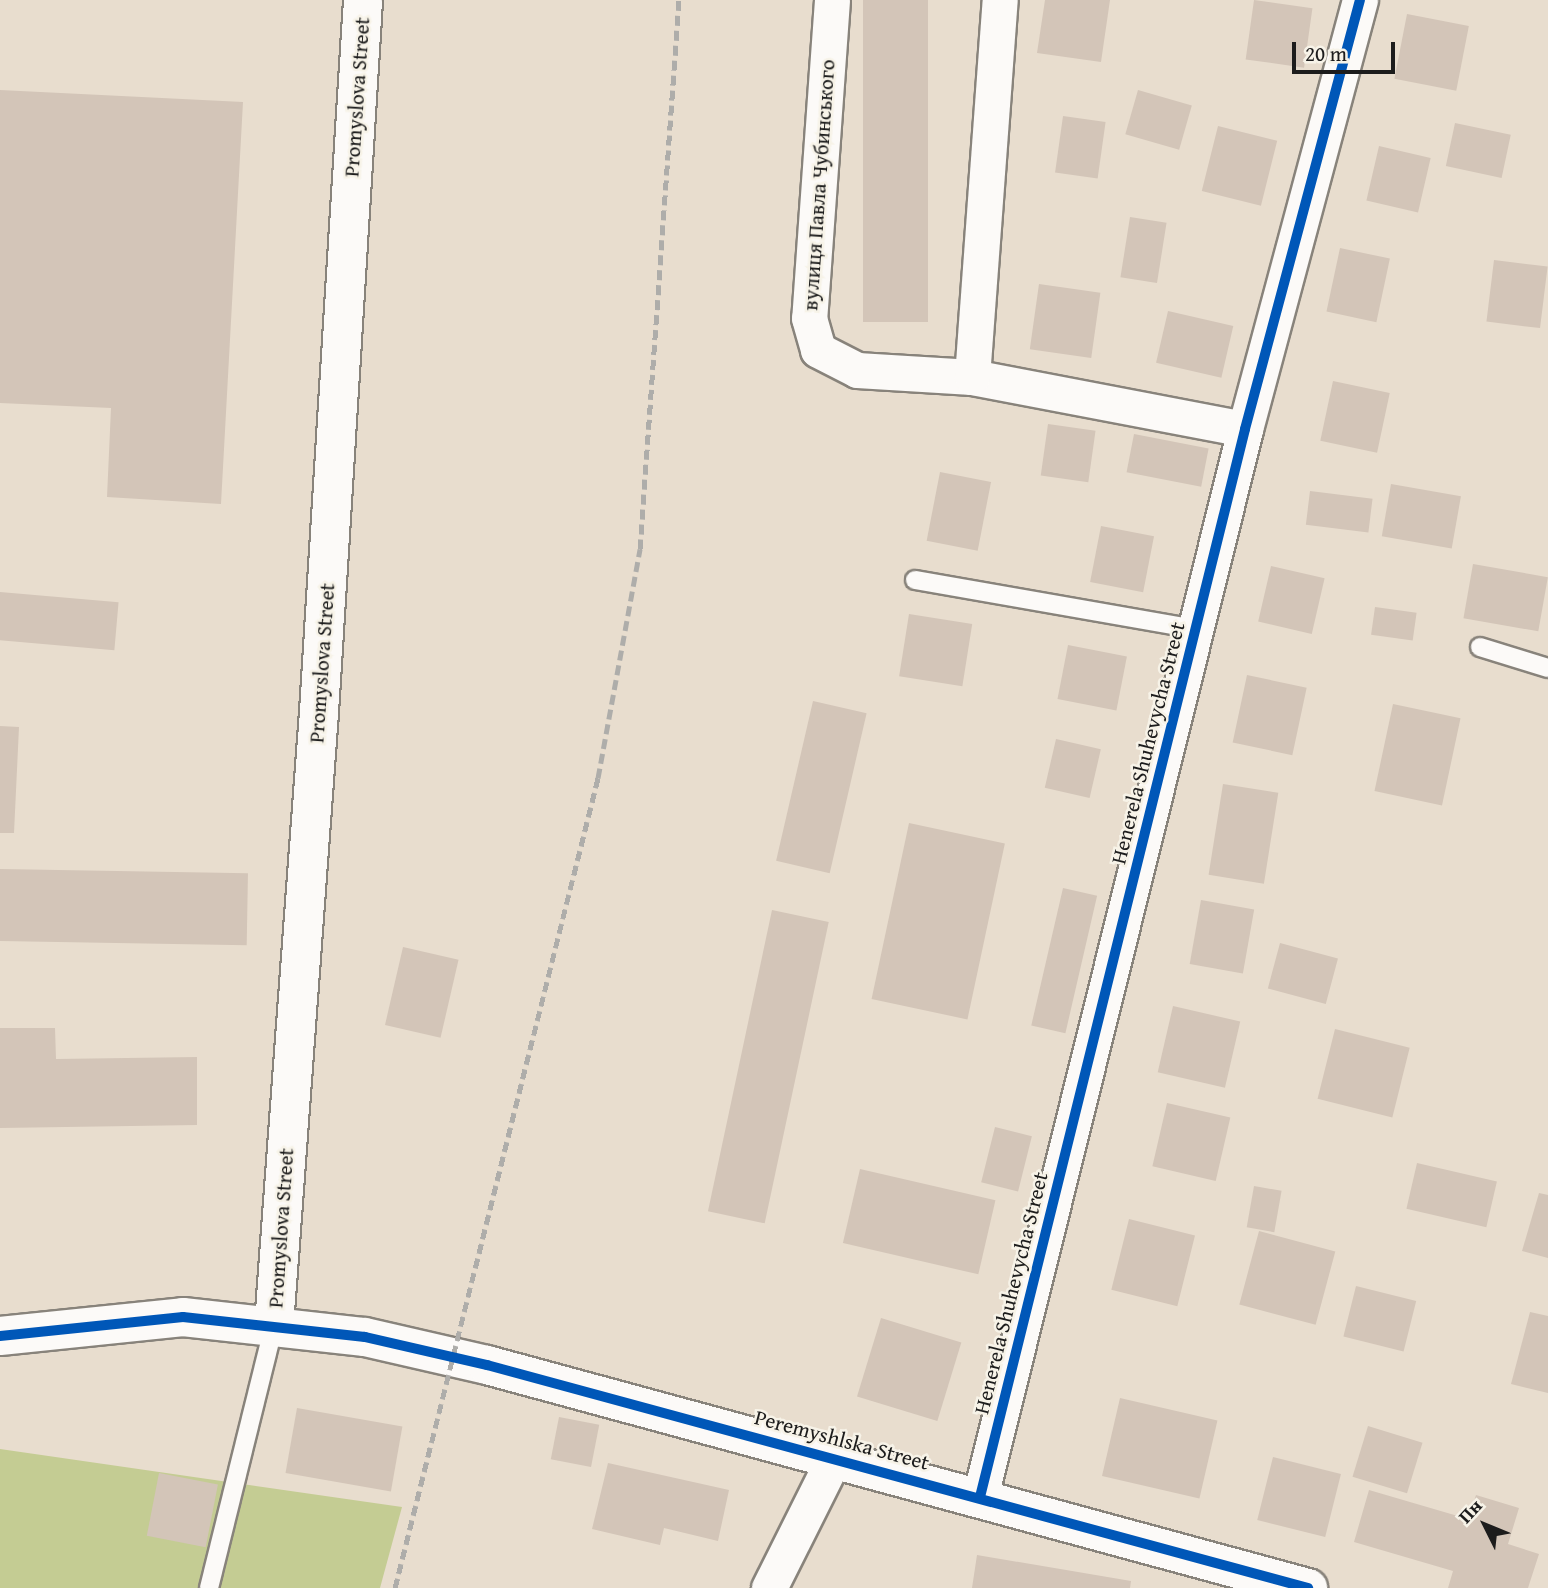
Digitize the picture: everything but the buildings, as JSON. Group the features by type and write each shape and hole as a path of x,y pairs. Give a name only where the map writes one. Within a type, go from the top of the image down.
{"main road":[{"name":"Promyslova Street","path":"274,1325 319,712 363,0"},
{"name":"Peremyshlska Street","path":"0,1336 183,1317 365,1337 834,1458 1308,1588"}],"street":[{"name":"вулиця Павла Чубинського","path":"832,0 811,336 818,350 858,370 972,377 1245,429"},
{"path":"972,377 1000,0"},
{"name":"Henerela Shuhevycha Street","path":"980,1497 1245,429 1360,0"},
{"path":"769,1588 834,1458"}],"lane":[{"path":"915,580 1196,629"},
{"path":"1480,648 1548,668"},
{"path":"209,1588 274,1325"}],"green space":[{"path":"0,1449 402,1507 380,1588 0,1588"}],"railway":[{"path":"395,1588 598,778 640,549 679,0"}],"cycle path":[{"path":"980,1497 1245,429 1360,0"},
{"path":"0,1336 183,1317 365,1337 487,1365 1308,1588"}]}
